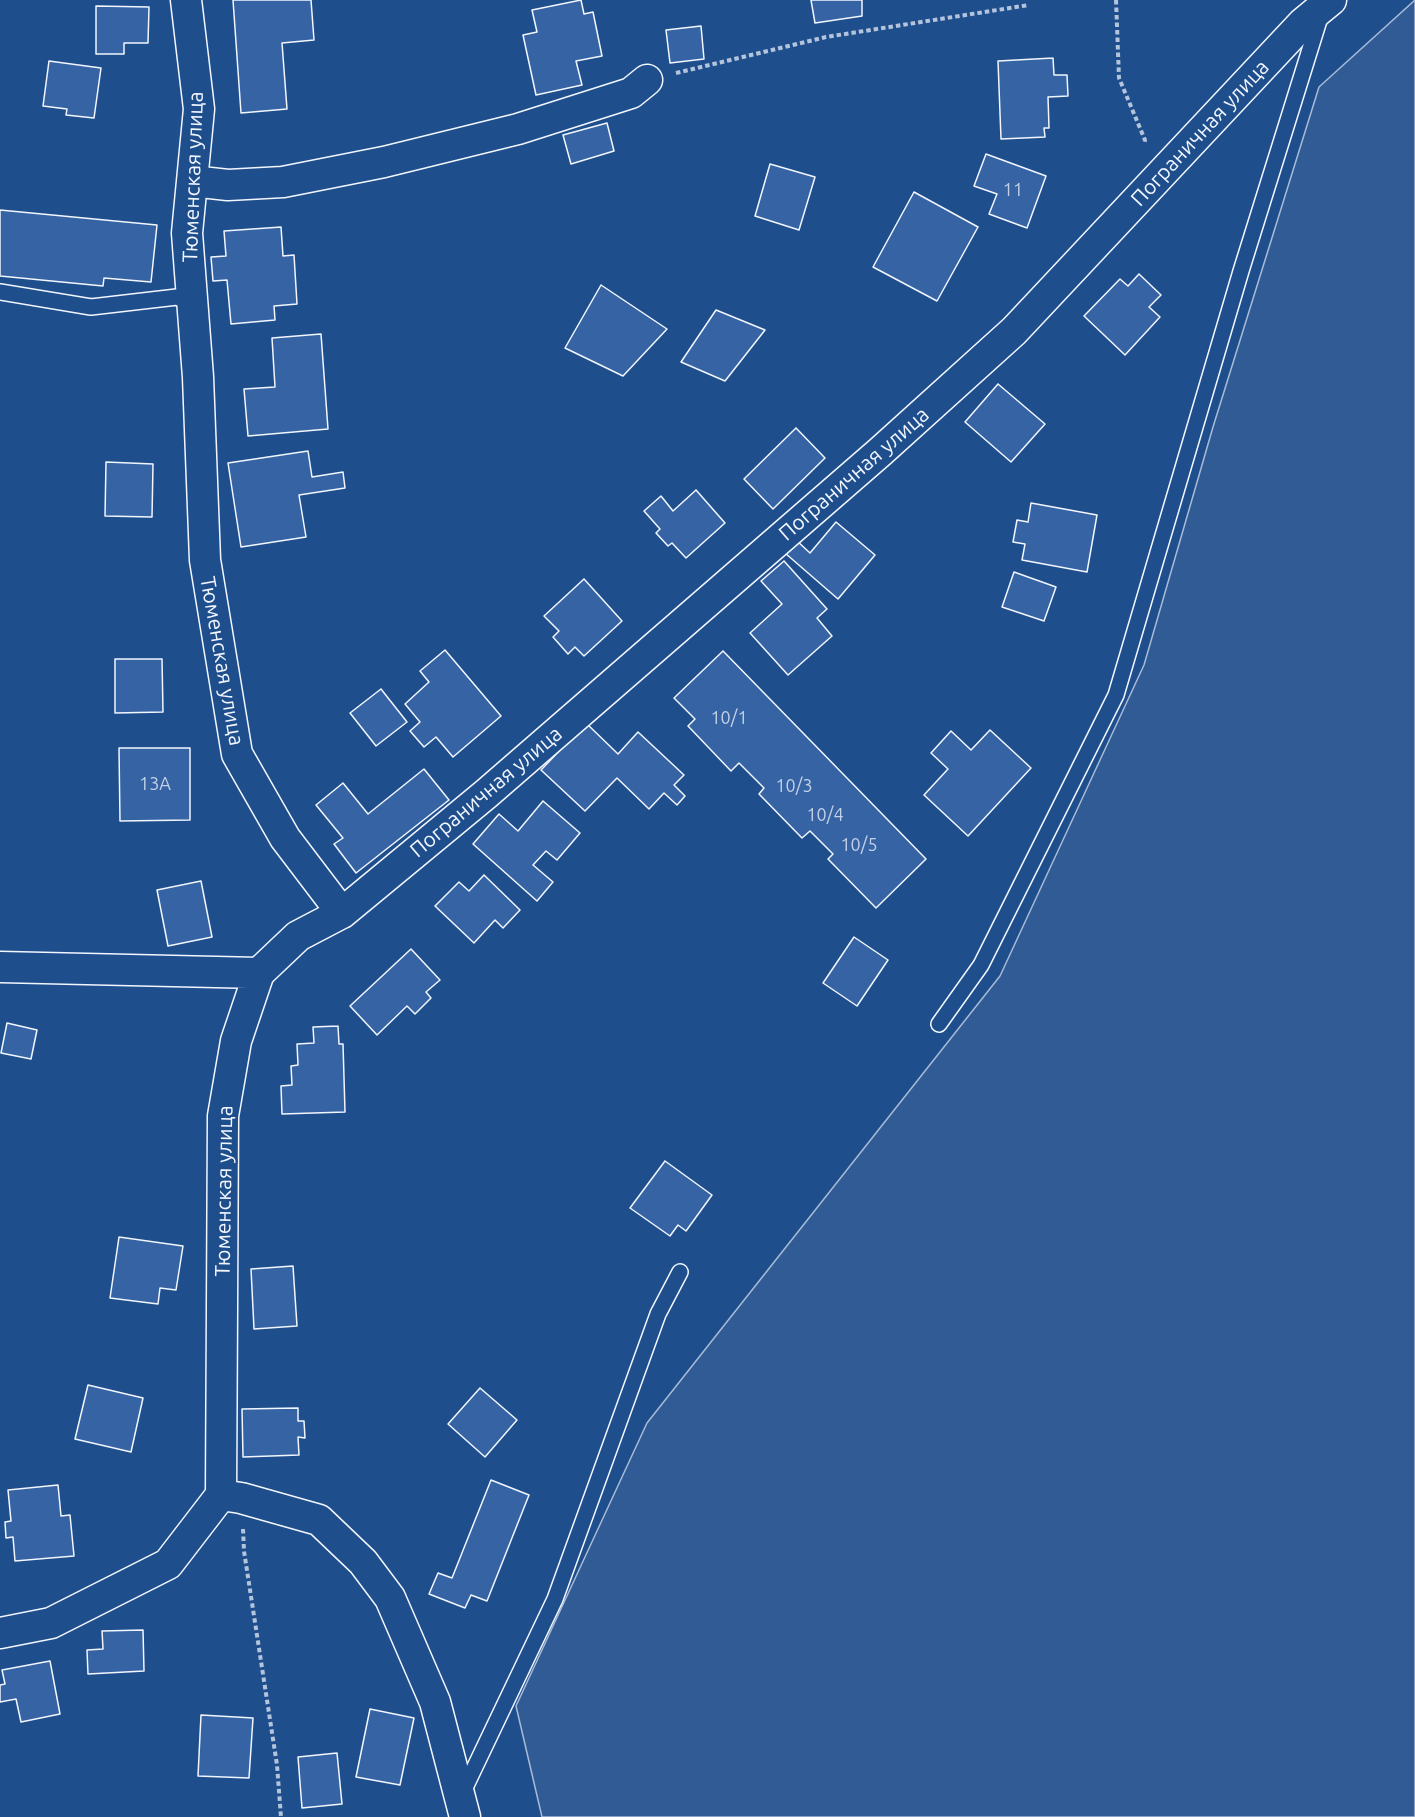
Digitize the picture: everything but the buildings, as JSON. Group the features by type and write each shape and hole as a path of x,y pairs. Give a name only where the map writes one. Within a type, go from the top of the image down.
{"street":[{"name":"Тюменская улица","path":"186,0 199,109 187,233 198,377 205,560 237,754 285,838 342,913 297,936 259,973 236,1041 223,1116 231,1497"},
{"name":"Пограничная улица","path":"342,913 486,794 889,444 1014,331 1303,23 1327,4"},
{"path":"192,181 228,184 283,182 384,162 518,129 631,93 647,80"},
{"path":"0,967 259,973"},
{"path":"0,1633 51,1623 168,1564 231,1497 320,1520 363,1562 390,1598 435,1702 463,1808"}],"lane":[{"path":"939,1024 981,965 1116,694 1241,271 1327,4"},
{"path":"0,292 92,307 177,297 192,304"},
{"path":"463,1808 555,1599 658,1314 680,1272"}],"path":[{"path":"1116,0 1119,78 1145,140 1139,198"},
{"path":"647,80 826,37 1029,5"},
{"path":"231,1497 244,1551 277,1765 281,1817"}],"shaded area":[{"path":"1415,0 1415,1817 542,1817 516,1706 647,1423 1000,976 1144,665 1213,427 1319,87"}]}
